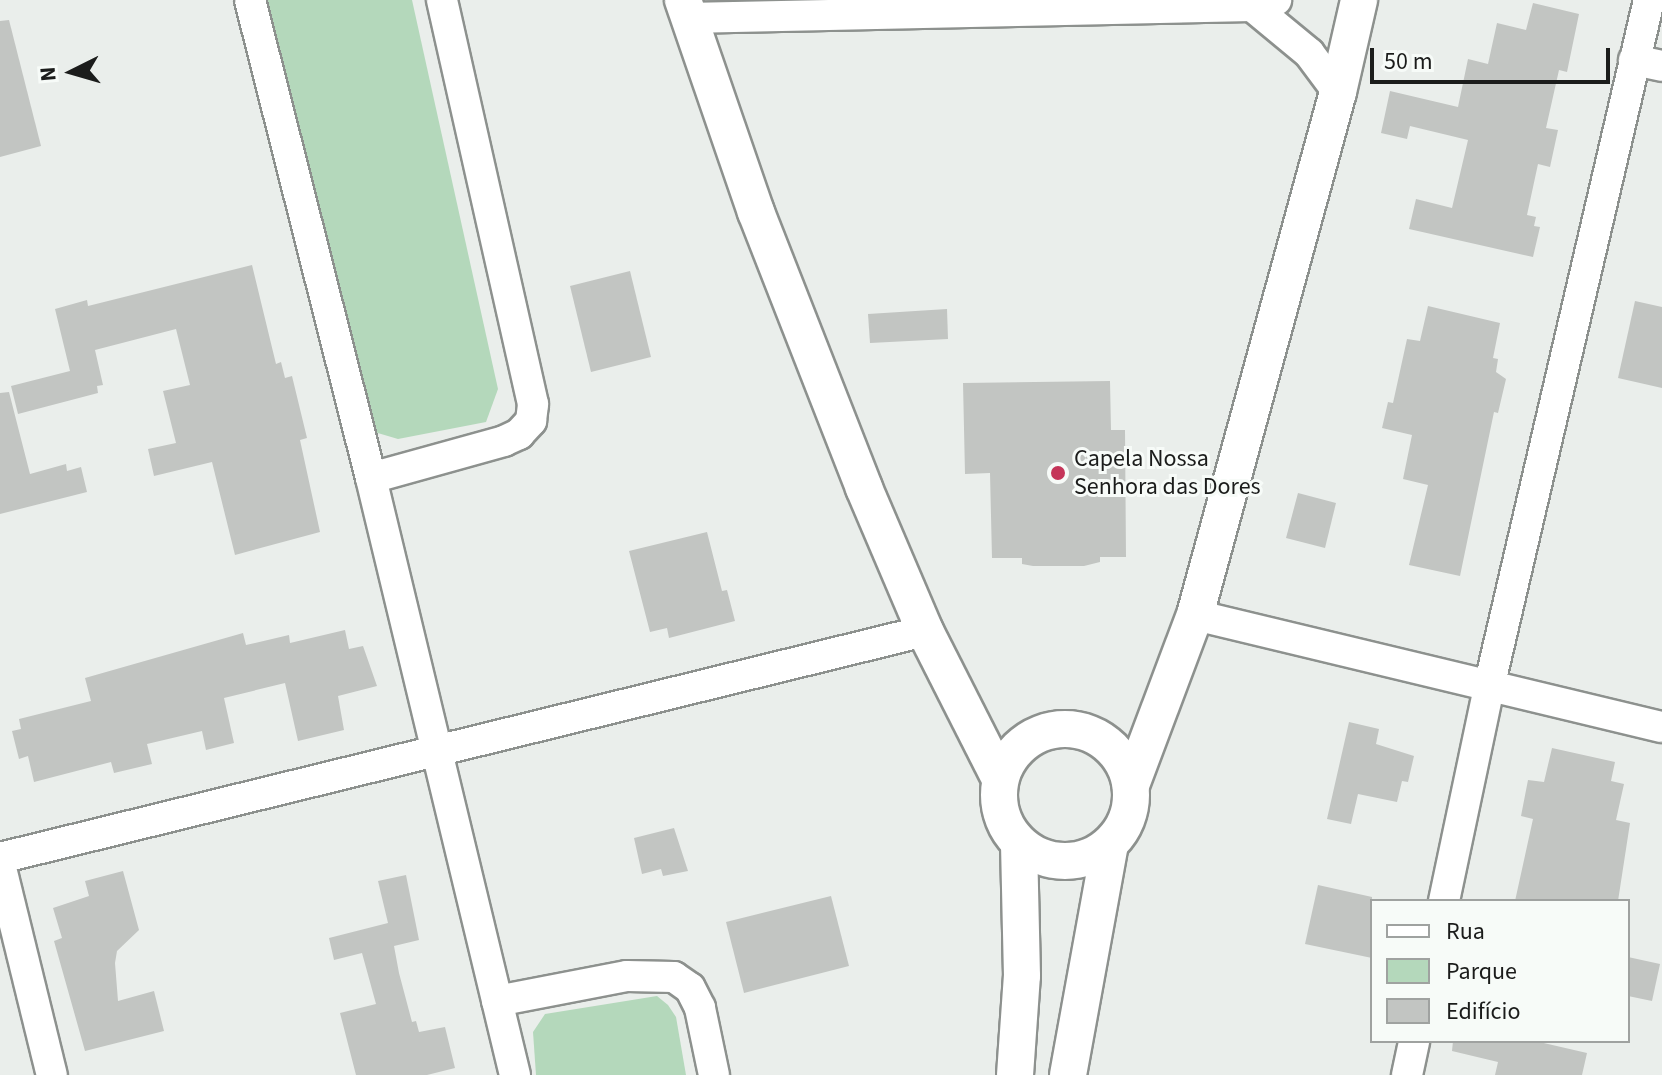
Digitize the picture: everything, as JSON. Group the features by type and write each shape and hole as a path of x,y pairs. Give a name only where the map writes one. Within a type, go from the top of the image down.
{"street":[{"path":"250,0 371,478 515,1075"},
{"path":"371,478 504,441 519,434 531,421 533,404 442,0"},
{"path":"1131,785 1195,615 1338,92 1359,0"},
{"path":"1444,899 1489,687 1648,63 1649,0"},
{"path":"1000,779 925,631 817,370 685,9 1264,3 1309,53 1338,92"},
{"path":"1195,615 1662,727"},
{"path":"52,1075 0,861 437,749 925,631"},
{"path":"1054,728 1081,730 1104,741 1122,760 1131,785 1131,807 1123,828 1110,845 1089,858 1064,862 1040,858 1019,844 1005,825 998,803 1000,779 1010,755 1030,738 1054,728"},
{"path":"1015,1075 1022,976 1019,844"},
{"path":"1068,1075 1110,845"},
{"path":"497,1001 627,976 674,977 690,988 700,1008 714,1075"},
{"path":"1407,1075 1414,1043"}],"green space":[{"path":"262,0 412,0 498,389 486,422 398,439 371,431"},
{"path":"657,996 676,1017 686,1075 536,1075 533,1032 545,1014"}],"building":[{"path":"1533,3 1579,14 1567,72 1559,70 1546,128 1558,130 1550,167 1538,164 1527,215 1536,217 1534,226 1540,227 1533,257 1409,229 1416,199 1452,208 1468,140 1410,126 1407,139 1381,133 1390,91 1458,107 1468,59 1488,64 1497,23 1526,30"},
{"path":"9,20 41,146 0,157 0,21"},
{"path":"252,265 276,364 281,362 285,378 292,376 307,438 300,440 320,532 235,555 212,462 154,476 148,449 176,443 163,391 190,385 176,329 95,350 103,385 97,386 98,393 18,414 11,386 70,371 55,309 87,300 88,306"},
{"path":"630,271 651,357 591,372 570,286"},
{"path":"1635,301 1662,307 1662,388 1618,378"},
{"path":"1428,306 1500,323 1493,358 1498,359 1496,372 1506,379 1498,413 1494,412 1460,576 1409,565 1428,485 1403,479 1412,435 1382,428 1388,402 1393,403 1407,339 1420,341"},
{"path":"947,309 948,339 870,343 868,314"},
{"name":"Capela Nossa Senhora das Dores","path":"1110,381 1111,430 1125,430 1126,557 1100,557 1100,562 1084,566 1033,566 1022,564 1022,558 992,558 990,473 965,474 963,383"},
{"path":"9,392 30,474 66,464 67,471 81,467 87,492 0,514 0,393"},
{"path":"1298,493 1336,503 1325,548 1286,538"},
{"path":"707,532 722,591 727,590 735,621 669,638 667,628 650,632 629,551"},
{"path":"345,630 349,649 363,646 377,686 338,696 344,730 298,741 285,683 224,698 234,743 206,750 202,731 147,744 152,764 114,773 111,762 34,782 28,756 19,759 12,731 21,729 19,719 91,701 85,678 243,633 246,645 289,635 290,643"},
{"path":"1349,722 1379,729 1376,744 1414,756 1408,782 1402,781 1397,802 1358,794 1351,824 1327,819"},
{"path":"1552,748 1615,762 1611,781 1624,784 1616,820 1630,823 1618,899 1515,899 1533,819 1521,816 1528,780 1544,782"},
{"path":"674,828 688,871 663,876 661,869 642,874 634,838"},
{"path":"123,871 139,930 117,951 118,1001 154,991 164,1031 85,1051 54,941 62,938 53,908 89,896 85,881"},
{"path":"406,875 419,940 394,946 399,973 412,1022 416,1021 419,1032 445,1027 455,1068 427,1075 356,1075 340,1013 376,1004 362,953 334,960 329,938 388,923 378,881"},
{"path":"1318,885 1372,897 1370,958 1305,944"},
{"path":"831,896 849,966 744,993 726,922"},
{"path":"1630,957 1660,964 1652,1001 1630,996"},
{"path":"1453,1043 1544,1043 1587,1053 1582,1075 1495,1075 1498,1062 1452,1051"}],"place":[{"name":"Capela Nossa Senhora das Dores","path":"1058,473"}]}
